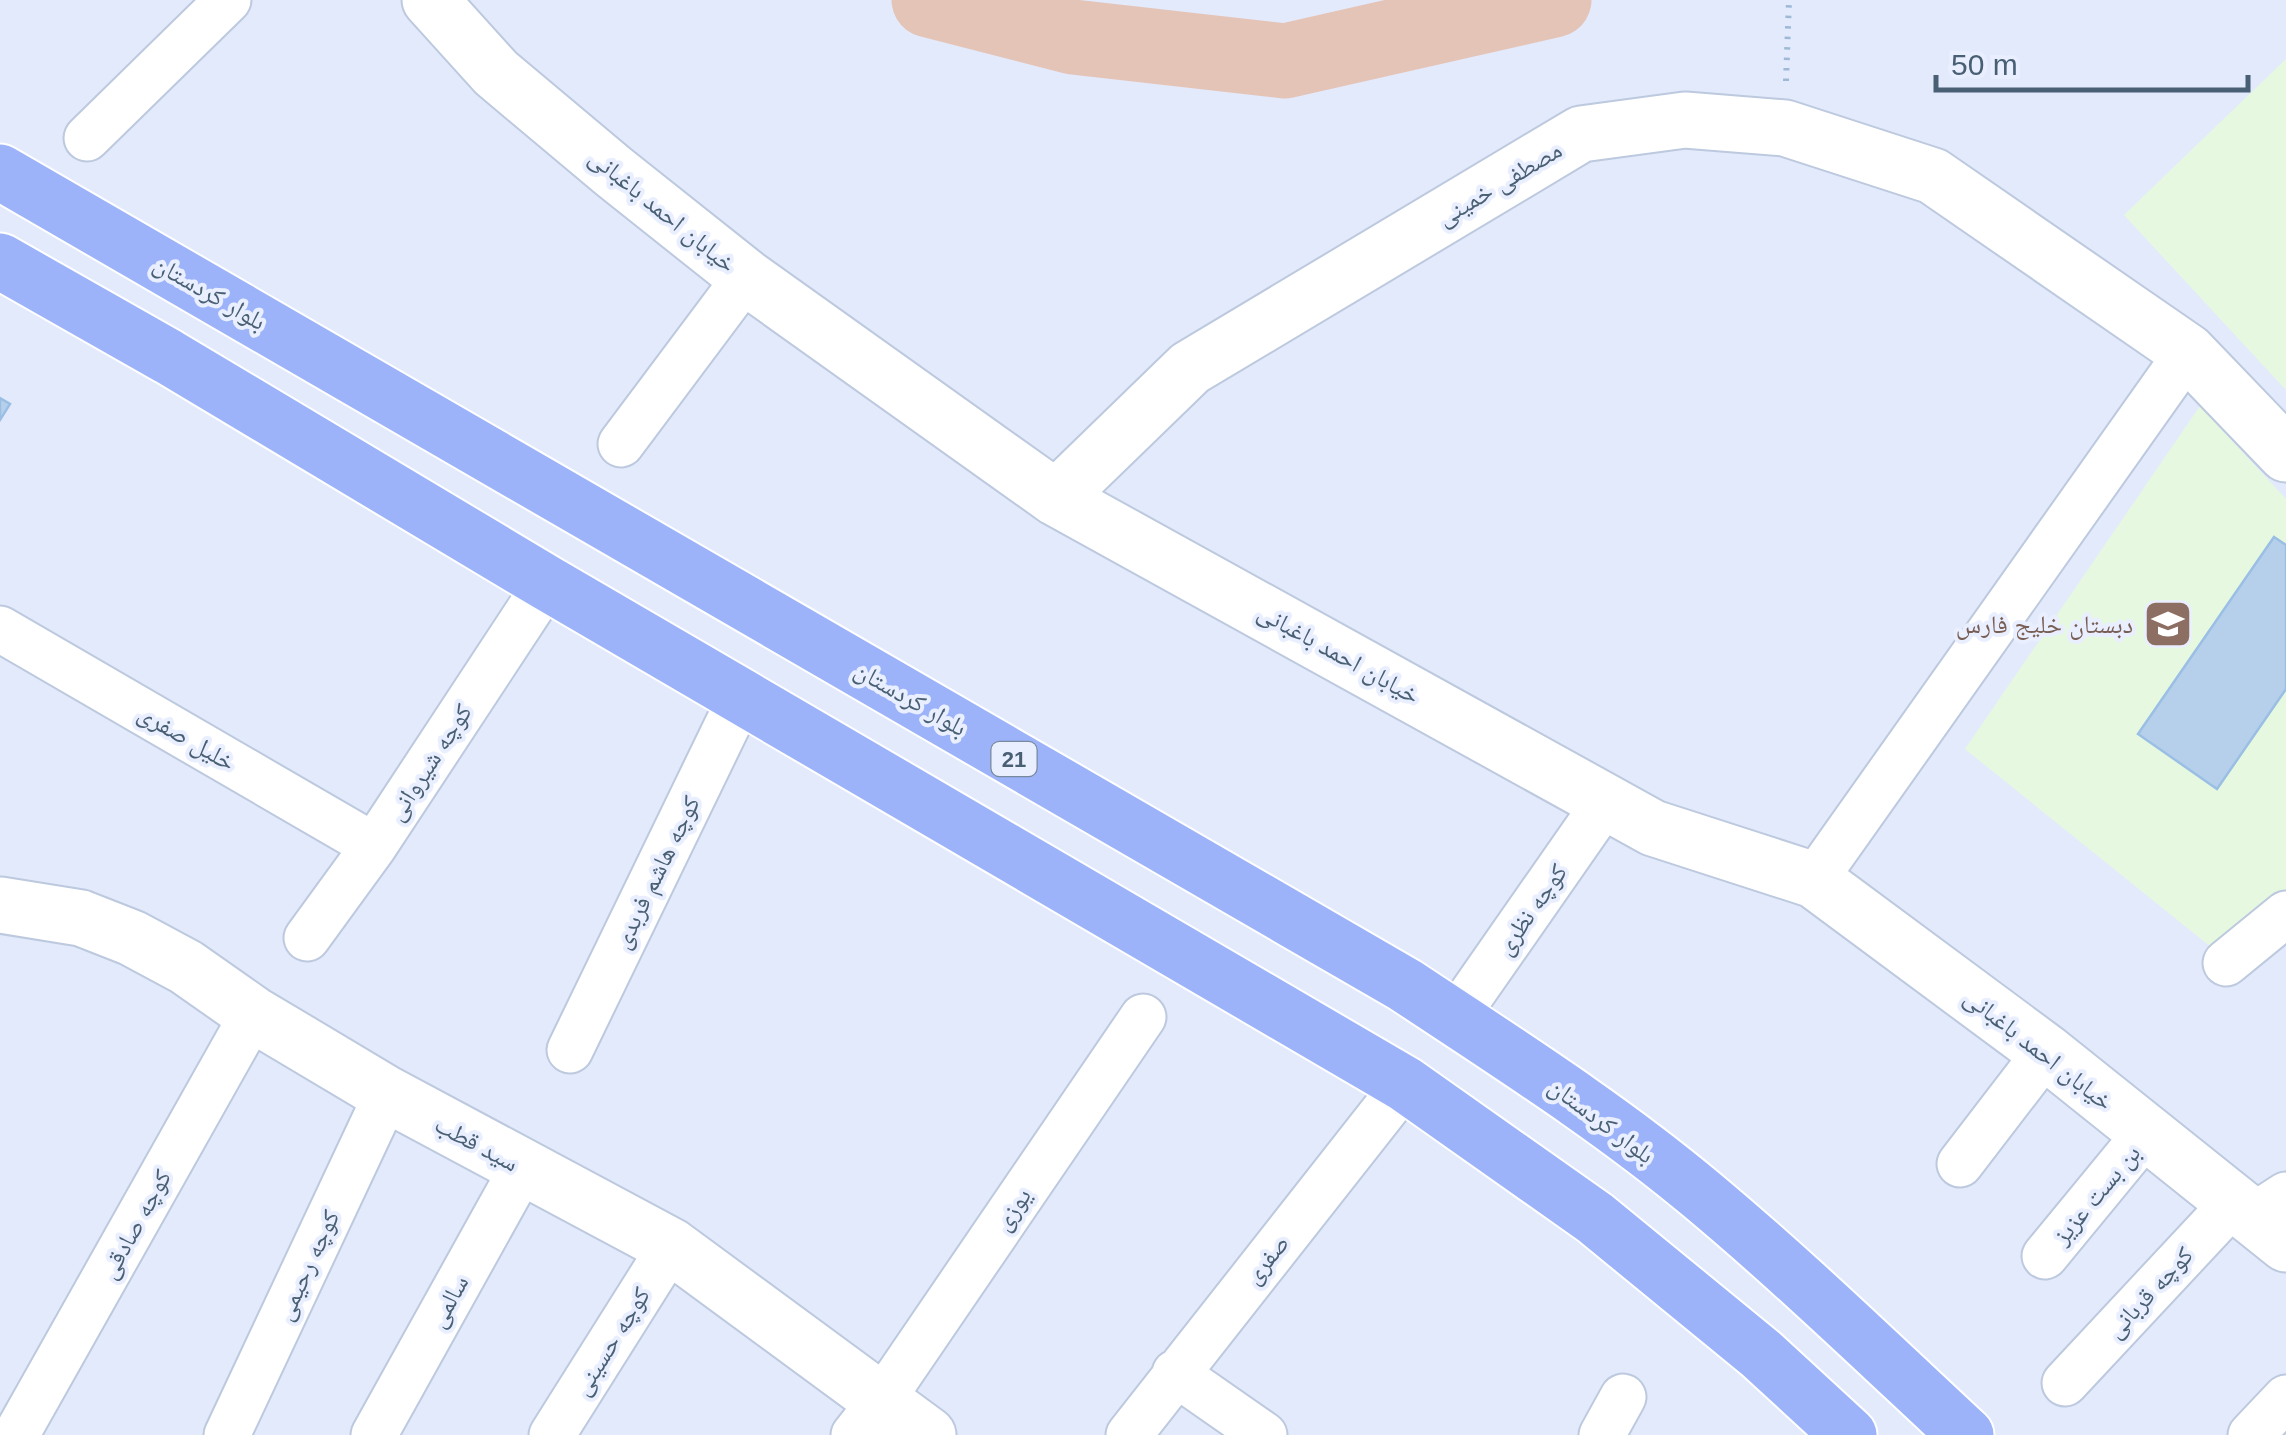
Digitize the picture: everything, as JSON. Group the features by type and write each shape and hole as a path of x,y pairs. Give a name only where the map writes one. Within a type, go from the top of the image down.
{"main road":[{"name":"بلوار کردستان","path":"0,172 1405,985 1553,1082 1700,1192 1966,1435"},
{"path":"0,260 1404,1084 1594,1218 1762,1354 1849,1435"},
{"path":"169,357 208,291"}],"street":[{"path":"87,138 228,0"},
{"name":"خیابان احمد باغبانی","path":"430,0 496,73 614,172 746,277 1056,498 1653,828 1814,880 2046,1052 2146,1132 2264,1215"},
{"name":"مصطفی خمینی","path":"1056,498 1190,368 1582,134 1685,120 1785,128 1933,176 2188,352 2286,454"},
{"path":"620,444 746,277"},
{"path":"1814,880 2188,352"},
{"name":"کوچه شیروانی","path":"307,938 374,846 547,583"},
{"name":"خلیل صفری","path":"0,629 374,846"},
{"name":"کوچه هاشم فربدی","path":"570,1050 742,695"},
{"name":"کوچه نظری","path":"1455,1018 1607,800"},
{"name":"سید قطب","path":"1,909 82,918 132,938 186,967 253,1014 387,1094 671,1246 867,1418 928,1435"},
{"path":"2226,963 2286,914"},
{"name":"کوچه صادقی","path":"16,1435 253,1014"},
{"name":"یوزی","path":"867,1418 1143,1017"},
{"path":"1960,1164 2046,1052"},
{"name":"صفری","path":"1129,1435 1404,1084"},
{"name":"کوچه رحیمی","path":"227,1435 387,1094"},
{"name":"بن بست عزیز","path":"2044,1256 2146,1132"},
{"name":"سالمی","path":"374,1435 522,1167"},
{"name":"کوچه قربانی","path":"2064,1382 2264,1215"},
{"name":"کوچه حسینی","path":"552,1435 671,1246"},
{"path":"1175,1373 1264,1435"},
{"path":"2251,1435 2286,1398"}],"path":[{"path":"1785,128 1789,0"}],"shaded area":[{"path":"2286,59 2286,390 2124,215"},
{"name":"دبستان خلیج فارس","path":"2200,406 2286,499 2286,893 2216,951 1965,749"}],"building":[{"path":"0,398 10,404 0,420"},
{"path":"2274,537 2286,545 2286,689 2217,789 2138,734"}],"waterway":[{"path":"929,0 1073,37 1285,61 1554,0"}],"place":[{"name":"دبستان خلیج فارس","path":"2168,624"}]}
